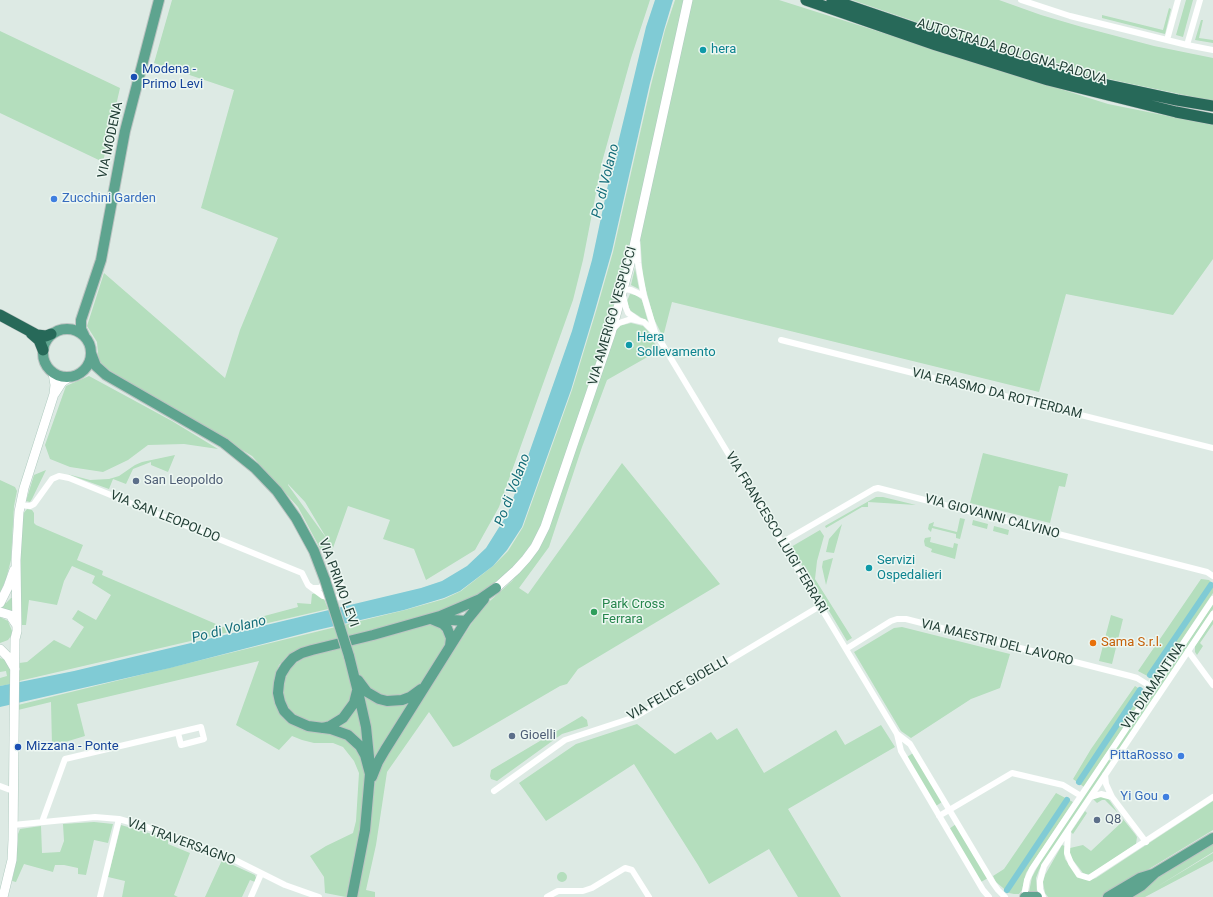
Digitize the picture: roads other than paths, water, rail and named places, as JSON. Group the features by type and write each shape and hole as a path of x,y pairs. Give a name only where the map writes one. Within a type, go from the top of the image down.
{"highway":[{"name":"AUTOSTRADA BOLOGNA-PADOVA","path":"806,0 936,45 1048,80 1176,112 1213,119"},
{"name":"AUTOSTRADA BOLOGNA-PADOVA","path":"832,0 1051,73 1177,100 1213,106"},
{"path":"0,315 29,331 42,336 51,334"},
{"path":"29,331 39,340 43,350"}],"main road":[{"name":"VIA MODENA","path":"84,335 81,325 84,309 101,260 125,131 158,0"},
{"name":"VIA AMERIGO VESPUCCI","path":"496,588 513,574 526,559 545,527 611,333 624,289 637,233 688,0"},
{"name":"VIA MODENA","path":"67,328 77,322 84,309"},
{"path":"67,328 75,330 84,335 89,343 96,366 106,375 93,370 69,377 60,376 53,373 45,364 43,350 45,342 51,334 58,330 67,328"},
{"path":"82,372 88,364 91,353"},
{"path":"3,897 12,860 14,824 13,669 15,639 17,632 16,560 20,505 27,477 54,394 55,385 53,373"},
{"name":"VIA PRIMO LEVI","path":"106,375 224,443 255,468 277,491 296,518 314,551 325,580 349,656 366,727 370,779 365,830 352,895"},
{"path":"54,394 62,382 69,377"},
{"path":"0,602 11,580 16,560"},
{"path":"370,779 365,755 360,746 348,735 340,731 308,726 292,718 284,710 278,693 281,674 293,658 302,653 431,619 471,603 496,588"},
{"path":"370,779 381,756 466,621 478,605 496,588"},
{"path":"0,612 10,615 16,624"},
{"path":"431,619 466,621"},
{"path":"431,619 443,624 447,628 451,638 450,648"},
{"path":"13,669 0,649 8,646 15,639"},
{"path":"0,656 13,669"},
{"path":"352,670 367,692 379,699 387,701 402,700 410,697 422,688 431,677"},
{"path":"322,728 330,726 343,718 354,703 358,689"},
{"path":"1123,897 1141,886 1155,873 1213,838"},
{"path":"1108,897 1140,878 1155,873"},
{"path":"1025,897 1037,897"}],"street":[{"path":"1021,0 1070,16 1213,50"},
{"path":"1167,40 1178,0"},
{"path":"1187,45 1200,0"},
{"name":"VIA FRANCESCO LUIGI FERRARI","path":"637,233 638,263 644,296 655,332 897,734 901,751 983,890 989,897"},
{"name":"VIA FRANCESCO LUIGI FERRARI","path":"624,289 623,296 628,313 644,322 655,332"},
{"path":"624,289 631,290 644,296"},
{"path":"611,333 615,326 619,323 631,319 638,320"},
{"name":"VIA ERASMO DA ROTTERDAM","path":"781,340 1213,448"},
{"name":"VIA SAN LEOPOLDO","path":"20,505 30,506 34,504 52,479 59,476 69,478 302,573 308,586 323,596 334,598 340,597 344,588 337,582 328,583 319,588 312,588"},
{"name":"VIA GIOVANNI CALVINO","path":"782,543 878,488 1206,572 1213,576"},
{"name":"VIA DIAMANTINA","path":"1025,897 1028,880 1032,869 1213,599"},
{"name":"VIA FELICE GIOELLI","path":"494,791 566,740 635,717 820,606"},
{"name":"VIA DIAMANTINA","path":"1043,897 1040,889 1041,871 1213,614"},
{"name":"VIA MAESTRI DEL LAVORO","path":"846,649 892,621 897,619 906,619 1130,676 1137,678 1153,688"},
{"path":"1188,651 1213,685"},
{"path":"42,822 65,759 178,733"},
{"name":"VIA FRANCESCO LUIGI FERRARI","path":"897,734 910,744 996,888 1006,897"},
{"path":"939,816 1012,773 1062,785 1081,796"},
{"path":"1105,775 1112,797 1146,842"},
{"path":"0,786 13,791"},
{"path":"1089,798 1101,794 1112,797"},
{"path":"1068,830 1066,843 1068,858 1074,869 1079,874 1087,878 1092,878 1213,797"},
{"name":"VIA TRAVERSAGNO","path":"14,824 95,817 119,819 226,856 285,885 319,897"},
{"path":"100,897 119,819"},
{"path":"547,897 558,891 583,891 592,888 625,868 632,870 649,897"},
{"path":"251,897 261,874"},
{"path":"983,890 993,883"}],"water":[{"name":"Po di Volano","path":"655,0 673,0 650,83 612,251 594,314 571,390 522,527 507,550 493,566 460,591 444,598 404,610 313,631 170,668 0,707 0,686 74,671 421,588 442,581 467,566 486,548 508,513 572,331 592,260 609,180 646,27"}],"waterway":[{"path":"1150,675 1211,585"},
{"path":"1079,782 1140,690"},
{"path":"1007,890 1067,800"}],"place":[{"name":"hera","path":"703,50"},
{"name":"Modena - Primo Levi","path":"134,77"},
{"name":"Zucchini Garden","path":"54,199"},
{"name":"Hera Sollevamento","path":"629,345"},
{"name":"San Leopoldo","path":"136,481"},
{"name":"Servizi Ospedalieri","path":"869,568"},
{"name":"Park Cross Ferrara","path":"594,612"},
{"name":"Sama S.r.l.","path":"1093,643"},
{"name":"Gioelli","path":"512,736"},
{"name":"Mizzana - Ponte","path":"18,747"},
{"name":"PittaRosso","path":"1181,756"},
{"name":"Yi Gou","path":"1166,797"},
{"name":"Q8","path":"1097,820"}]}
